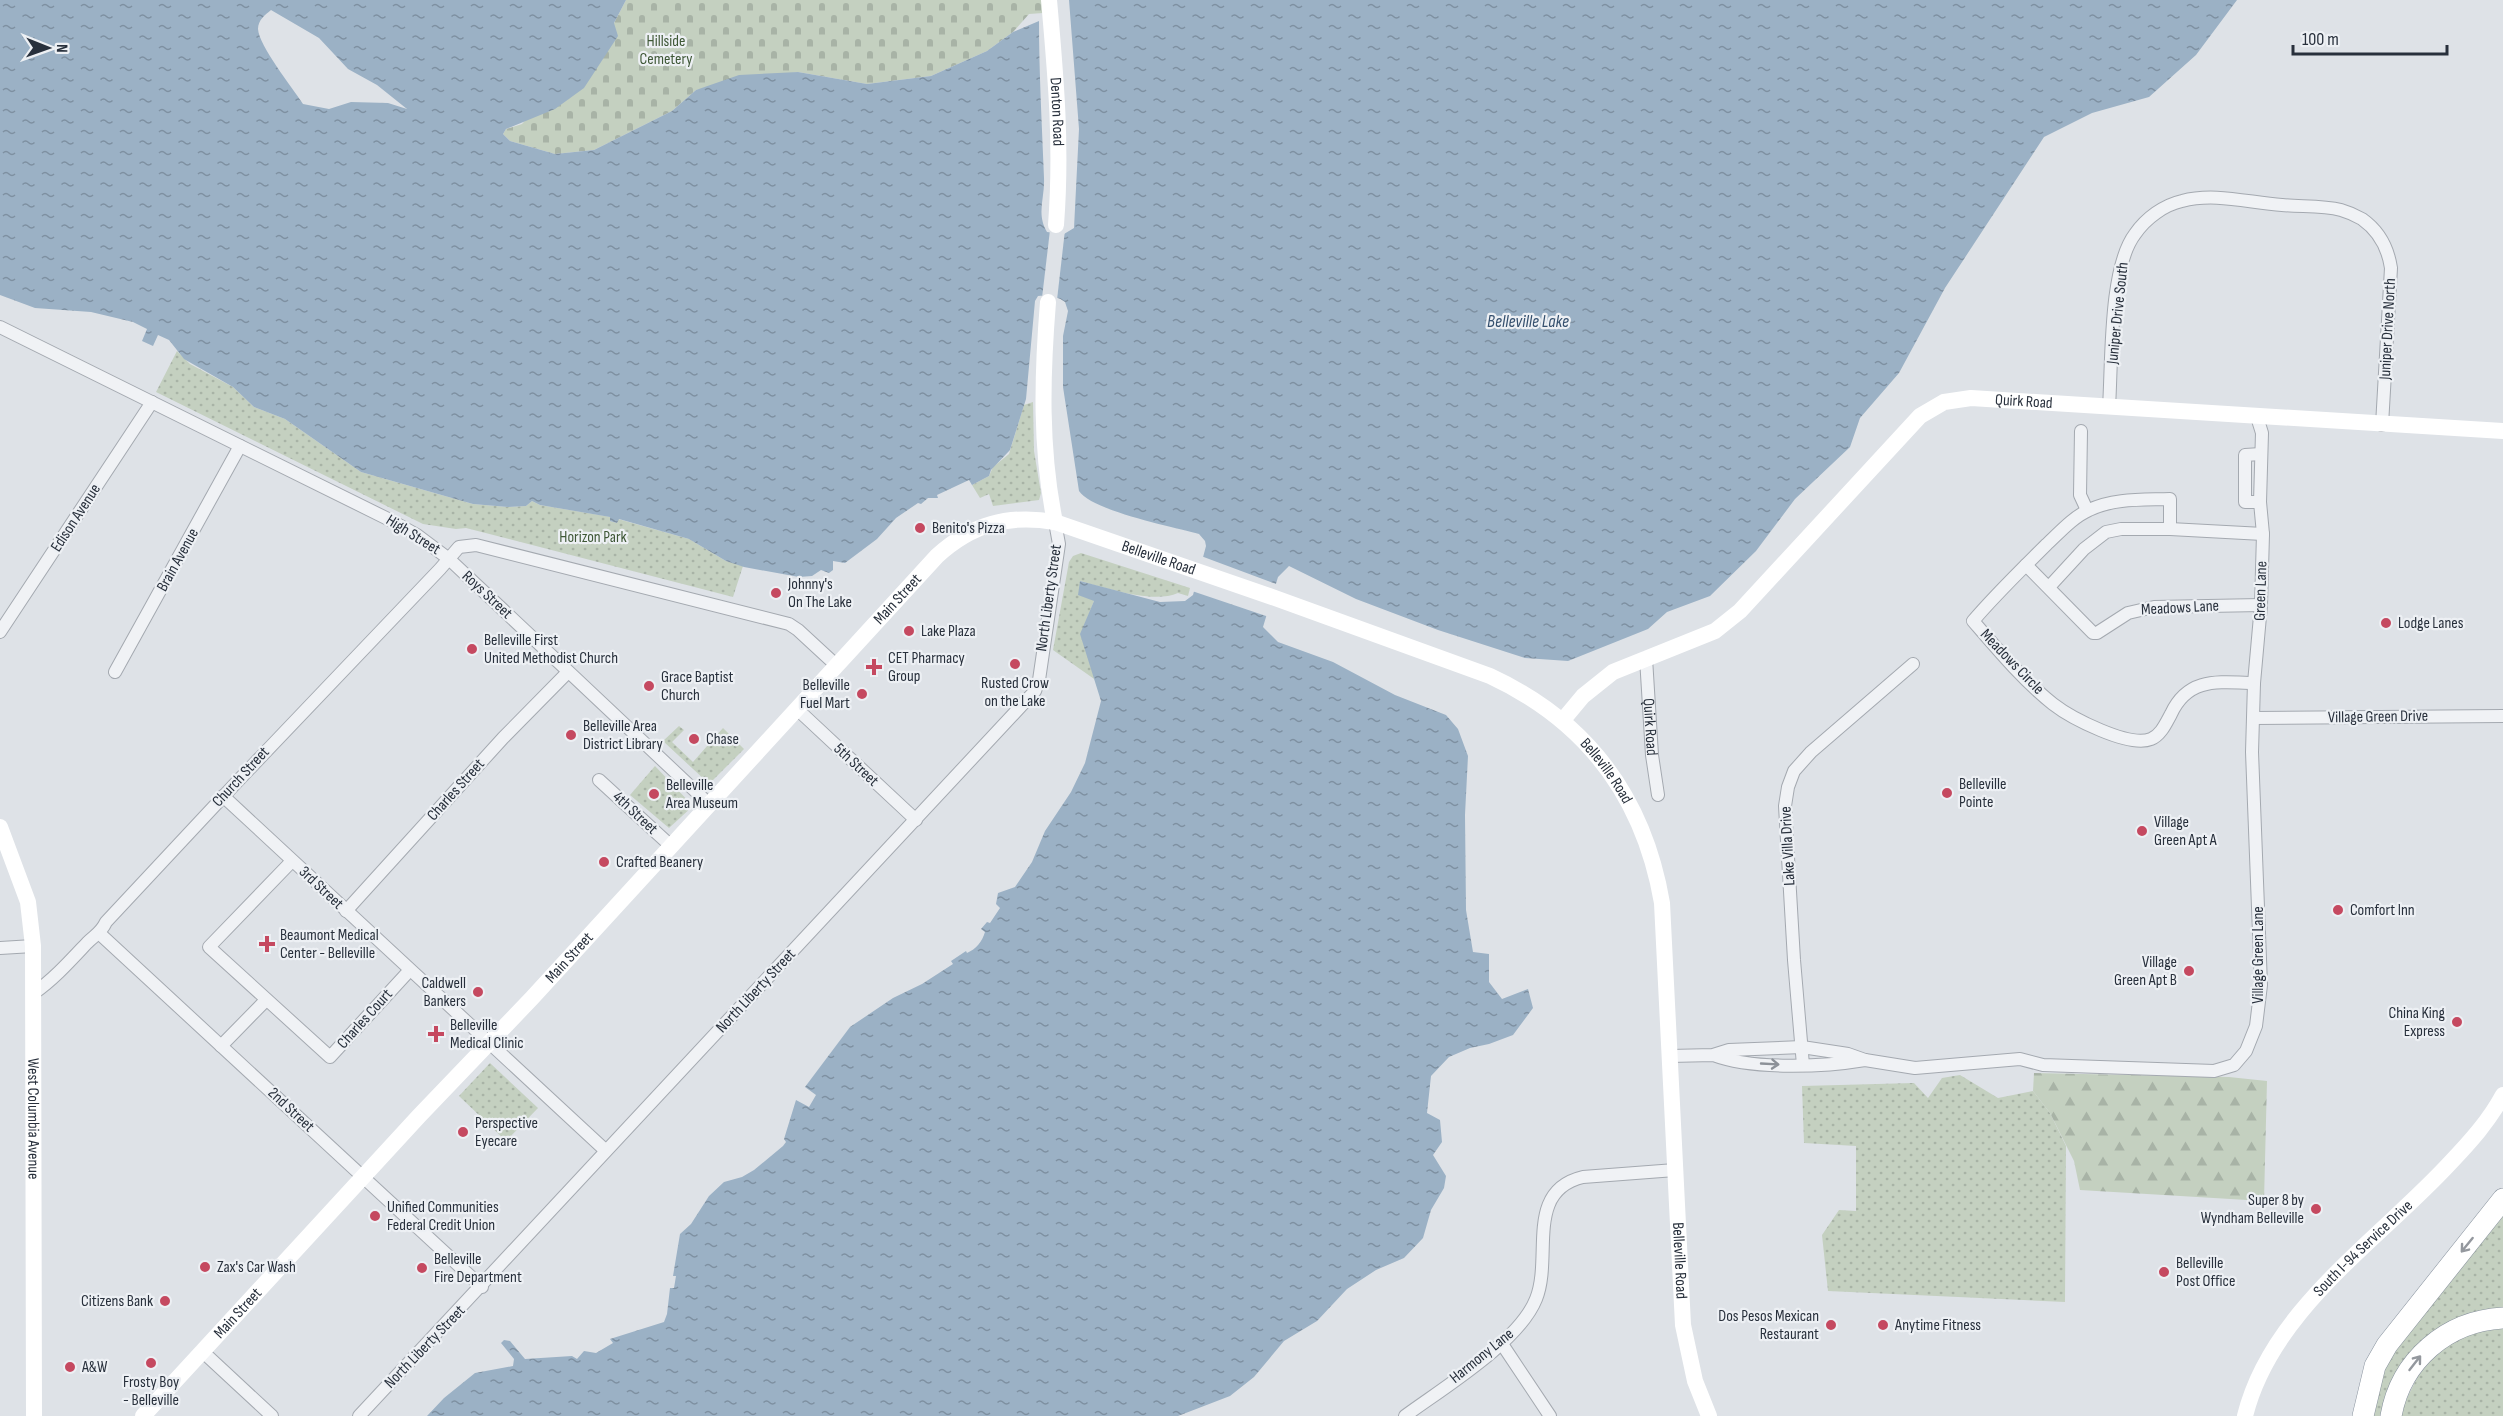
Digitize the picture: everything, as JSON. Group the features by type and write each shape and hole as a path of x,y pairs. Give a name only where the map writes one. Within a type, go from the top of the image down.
{"highway":[{"path":"2363,1416 2375,1366 2387,1345 2503,1199"},
{"path":"2391,1416 2394,1401 2405,1377 2428,1349 2444,1335 2458,1328 2477,1321 2503,1318"}],"main road":[{"name":"Denton Road","path":"1049,0 1059,112 1056,225"},
{"path":"1048,302 1044,351 1042,436 1054,522"},
{"name":"Quirk Road","path":"1563,720 1597,682 1613,672 1715,632 1740,611 1901,434 1931,408 1952,400 1971,398 2503,431"},
{"name":"Belleville Road","path":"1006,520 1026,518 1054,522 1275,598 1490,676 1526,694 1563,720 1599,757 1613,776 1639,823 1650,851 1662,903 1685,1342 1695,1381 1709,1416"},
{"name":"Main Street","path":"143,1416 946,548 977,529 1006,520"},
{"name":"West Columbia Avenue","path":"0,827 28,902 33,946 34,1416"},
{"name":"South I-94 Service Drive","path":"2245,1416 2256,1382 2281,1338 2327,1285 2436,1178 2483,1128 2503,1095"}],"street":[{"name":"Juniper Drive South","path":"2109,407 2118,281 2122,257 2135,233 2154,214 2168,206 2193,198 2223,198 2279,205"},
{"name":"Juniper Drive North","path":"2279,205 2331,208 2351,213 2372,228 2384,244 2391,268 2382,425"},
{"name":"High Street","path":"0,327 390,520 417,535 449,559 459,547 476,545 789,624 837,666"},
{"name":"Edison Avenue","path":"0,633 152,402"},
{"path":"2257,417 2262,433 2261,459 2245,455 2245,502 2260,502"},
{"path":"2081,431 2080,495 2087,510"},
{"name":"Brain Avenue","path":"115,672 240,446"},
{"name":"Green Lane","path":"2254,718 2263,534 2260,502 2261,459"},
{"name":"Meadows Circle","path":"2170,529 2170,499 2122,501 2087,510 1990,600 1973,621 2032,685 2055,706 2110,735 2140,741 2151,739 2166,724 2173,709 2186,693 2209,682 2254,683"},
{"name":"North Liberty Street","path":"359,1416 482,1287 605,1150 1035,691 1039,680 1059,544 1054,522"},
{"path":"2049,587 2084,549 2106,532 2170,529 2263,534"},
{"name":"Roys Street","path":"449,559 709,804"},
{"name":"Church Street","path":"34,993 50,982 90,940 100,934 106,922 223,796 449,559"},
{"name":"Meadows Lane","path":"2026,565 2087,628 2097,633 2128,613 2154,607 2261,606"},
{"name":"Quirk Road","path":"1646,658 1652,755 1658,795"},
{"name":"Lake Villa Drive","path":"1803,1065 1785,810 1788,786 1794,771 1811,752 1913,664"},
{"name":"Charles Street","path":"346,911 503,738 568,672"},
{"name":"5th Street","path":"797,709 916,820"},
{"name":"Village Green Drive","path":"2254,718 2503,716"},
{"name":"Village Green Lane","path":"1865,1060 1915,1068 2020,1059 2043,1065 2214,1071 2234,1065 2246,1051 2256,1026 2261,985 2252,752 2254,718"},
{"name":"4th Street","path":"598,780 671,846"},
{"name":"3rd Street","path":"223,796 409,971 605,1150"},
{"name":"Charles Court","path":"292,861 209,948 330,1057 409,971"},
{"name":"2nd Street","path":"100,934 482,1287"},
{"path":"0,948 33,946"},
{"path":"221,1046 266,1000"},
{"path":"1670,1056 1713,1055 1729,1050 1802,1047 1848,1054 1865,1060"},
{"path":"1713,1055 1732,1062 1803,1065 1865,1060"},
{"name":"Harmony Lane","path":"1405,1416 1502,1344 1523,1322 1537,1296 1543,1272 1544,1220 1549,1202 1558,1190 1569,1182 1583,1178 1675,1170"},
{"path":"1502,1344 1550,1416"},
{"path":"202,1351 272,1416"}],"green space":[{"name":"Hillside Cemetery","path":"626,0 1042,0 1043,13 1029,14 1013,32 987,51 931,76 867,84 798,72 696,90 672,111 594,150 555,154 510,141 503,134 506,129 522,124 614,23"},
{"name":"Horizon Park","path":"177,351 190,364 233,387 254,407 285,419 361,472 473,504 508,507 526,506 532,501 540,505 611,517 610,521 617,523 618,519 689,539 726,561 743,566 733,597 466,528 456,529 423,524 156,392"},
{"path":"1033,402 1034,451 1041,493 1039,500 993,506 989,494 980,498 972,485 989,476 993,467 1009,454 1024,405"},
{"path":"1081,553 1190,588 1188,596 1178,593 1156,597 1129,594 1080,581 1094,601 1081,634 1097,681 1053,650 1069,562 1073,556"},
{"path":"679,726 684,730 672,742 693,762 723,728 744,749 712,781 707,782 663,741"},
{"path":"655,766 693,806 669,828 630,795"},
{"path":"490,1063 538,1108 506,1141 459,1096"},
{"path":"2034,1073 2229,1077 2267,1081 2264,1201 2080,1190 2074,1161 2050,1113 2033,1091"},
{"path":"1960,1075 1998,1098 2033,1091 2050,1113 2066,1146 2065,1302 1828,1291 1822,1235 1839,1210 1856,1211 1856,1146 1804,1143 1802,1086 1914,1083 1928,1098 1942,1078"},
{"path":"2503,1208 2503,1312 2455,1323 2385,1416 2369,1416 2379,1373"},
{"path":"2503,1324 2503,1416 2398,1416 2427,1358 2459,1335"}],"water":[{"name":"Belleville Lake","path":"0,0 626,0 614,23 618,36 584,88 555,109 506,129 503,134 510,141 555,154 594,150 672,111 696,90 739,75 798,72 867,84 931,76 987,51 1013,32 1039,21 1044,178 1042,219 1047,232 1064,234 1074,228 1079,129 1069,0 2237,0 2196,55 2149,97 2092,113 2044,137 1945,288 1899,373 1860,418 1850,447 1795,499 1756,551 1710,596 1667,612 1648,629 1568,661 1525,658 1438,630 1356,599 1289,566 1278,577 1263,627 1278,642 1333,662 1395,695 1446,715 1458,729 1468,756 1465,815 1466,910 1473,952 1489,954 1489,982 1502,999 1528,989 1533,1008 1513,1035 1449,1057 1431,1076 1427,1113 1440,1120 1442,1142 1433,1155 1446,1176 1444,1188 1431,1210 1423,1238 1404,1258 1376,1270 1347,1289 1317,1321 1284,1341 1254,1377 1230,1396 1178,1416 427,1416 444,1398 475,1373 513,1366 514,1359 501,1343 504,1340 510,1341 525,1359 572,1356 577,1359 584,1351 596,1353 613,1343 610,1339 664,1322 670,1288 674,1288 676,1276 673,1276 680,1234 691,1224 709,1196 724,1182 742,1177 754,1170 783,1146 796,1100 809,1107 816,1095 805,1087 850,1027 893,998 922,984 953,964 951,961 976,947 985,932 981,929 987,922 990,923 1000,908 996,904 998,893 1015,887 1032,862 1045,831 1071,792 1085,763 1101,701 1080,634 1094,601 1078,595 1080,581 1160,602 1185,601 1193,595 1206,546 1199,534 1116,512 1087,498 1079,491 1063,387 1063,336 1068,311 1065,302 1055,297 1045,296 1038,296 1035,301 1026,399 1010,450 991,470 989,476 972,485 969,480 937,495 938,498 928,498 921,504 918,503 896,518 877,539 845,563 833,561 833,570 829,573 821,570 812,576 799,577 744,567 726,561 689,539 619,519 617,523 610,521 610,517 540,505 532,501 526,506 508,507 473,504 361,472 285,419 254,407 233,387 184,359 169,340 158,335 153,346 142,341 147,329 133,322 91,312 35,308 0,295","holes":["271,10 319,38 348,69 377,85 407,109 388,103 351,102 329,109 303,104 264,46 258,26 262,18"]}],"pier":[{"path":"1050,230 1065,230 1057,300 1042,298"},
{"path":"1201,556 1279,585 1269,617 1192,591"}],"place":[{"name":"Benito's Pizza","path":"920,528"},
{"name":"Johnny's On The Lake","path":"776,593"},
{"name":"Lodge Lanes","path":"2386,623"},
{"name":"Lake Plaza","path":"909,631"},
{"name":"Belleville First United Methodist Church","path":"472,649"},
{"name":"Rusted Crow on the Lake","path":"1015,664"},
{"name":"CET Pharmacy Group","path":"874,667"},
{"name":"Grace Baptist Church","path":"649,686"},
{"name":"Belleville Fuel Mart","path":"862,694"},
{"name":"Belleville Area District Library","path":"571,735"},
{"name":"Chase","path":"694,739"},
{"name":"Belleville Pointe","path":"1947,793"},
{"name":"Belleville Area Museum","path":"654,794"},
{"name":"Village Green Apt A","path":"2142,831"},
{"name":"Crafted Beanery","path":"604,862"},
{"name":"Comfort Inn","path":"2338,910"},
{"name":"Beaumont Medical Center - Belleville","path":"267,944"},
{"name":"Village Green Apt B","path":"2189,971"},
{"name":"Caldwell Bankers","path":"478,992"},
{"name":"China King Express","path":"2457,1022"},
{"name":"Belleville Medical Clinic","path":"436,1034"},
{"name":"Perspective Eyecare","path":"463,1132"},
{"name":"Super 8 by Wyndham Belleville","path":"2316,1209"},
{"name":"Unified Communities Federal Credit Union","path":"375,1216"},
{"name":"Zax's Car Wash","path":"205,1267"},
{"name":"Belleville Fire Department","path":"422,1268"},
{"name":"Belleville Post Office","path":"2164,1272"},
{"name":"Citizens Bank","path":"165,1301"},
{"name":"Dos Pesos Mexican Restaurant","path":"1831,1325"},
{"name":"Anytime Fitness","path":"1883,1325"},
{"name":"Frosty Boy - Belleville","path":"151,1363"},
{"name":"A&W","path":"70,1367"}]}
